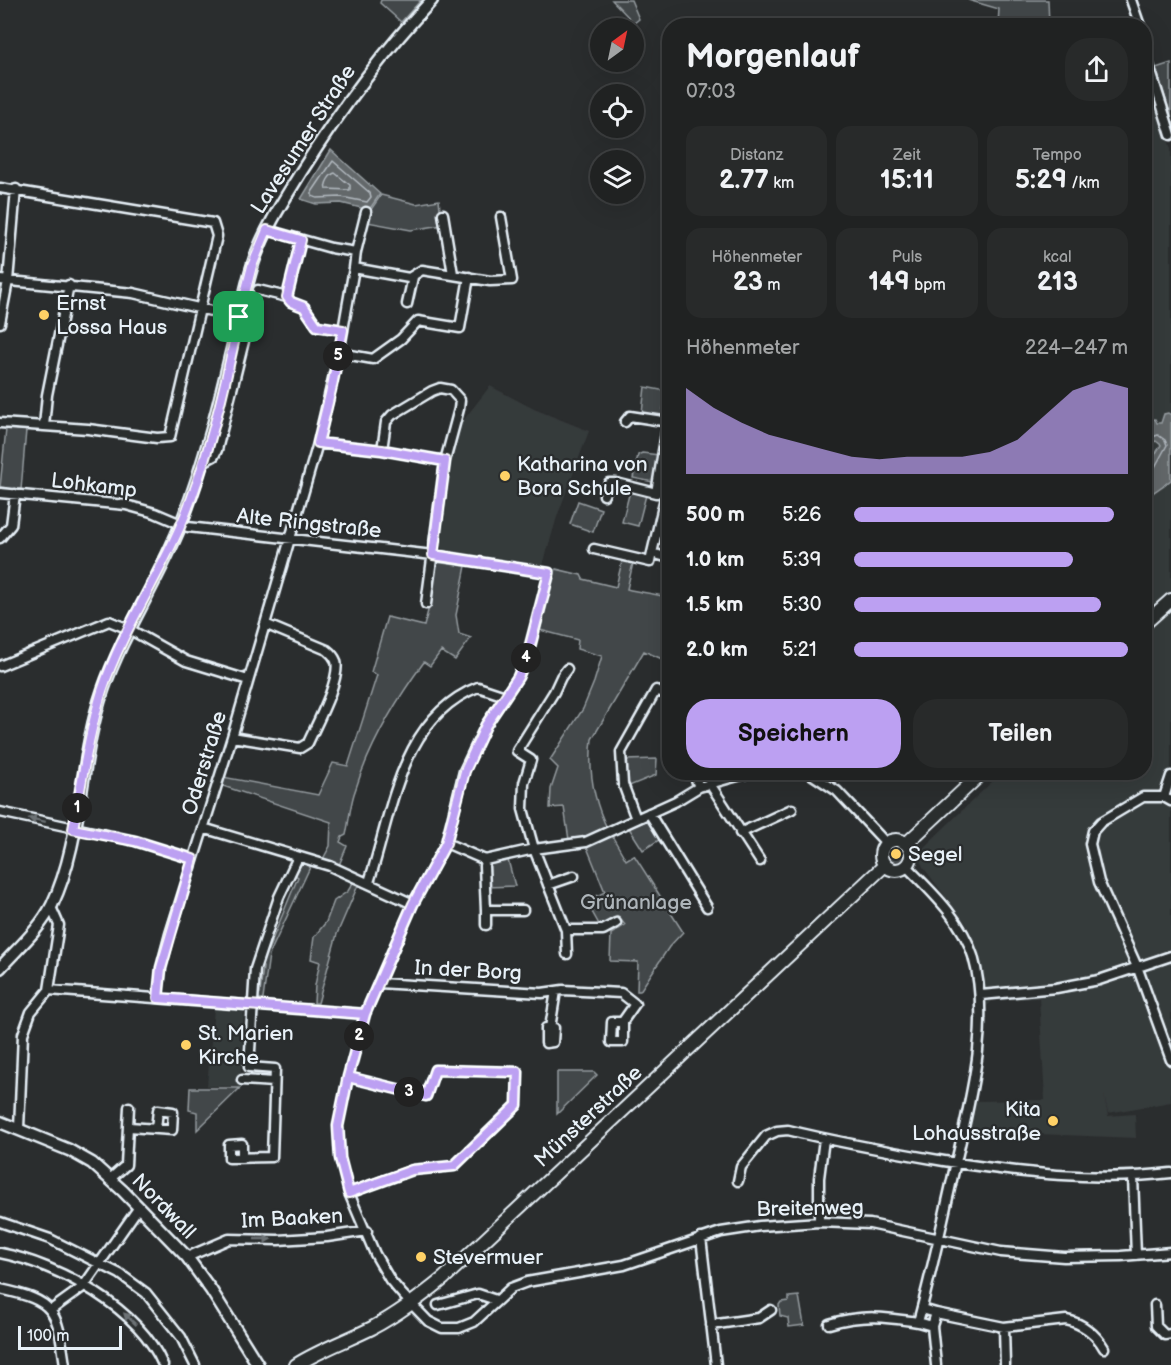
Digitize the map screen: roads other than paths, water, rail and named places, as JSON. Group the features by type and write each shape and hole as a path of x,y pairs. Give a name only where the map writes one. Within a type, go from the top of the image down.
{"main road":[{"path":"1152,617 1171,600"},
{"path":"906,844 974,780"},
{"path":"896,839 906,844 911,855 906,866 895,870 885,865 880,854 886,843 896,839"},
{"name":"Münsterstraße","path":"296,1365 370,1329 412,1305 444,1278 885,865"}],"street":[{"name":"Lavesumer Straße","path":"0,968 38,927 51,907 65,872 92,728 103,690 129,629 181,525 203,462 252,266 267,230 348,101 385,52 432,0"},
{"path":"1131,0 1137,18"},
{"path":"1152,75 1171,135"},
{"path":"0,188 213,223 217,236 170,437 157,438 88,429 0,423"},
{"path":"0,323 16,189"},
{"name":"Oderstraße","path":"158,998 161,968 232,737 288,539 318,443 339,353 356,252 366,212"},
{"path":"443,214 453,274"},
{"path":"354,268 410,279 422,270 490,281 512,280 501,218"},
{"path":"267,230 356,252"},
{"path":"287,297 301,240"},
{"path":"407,304 413,277"},
{"path":"339,353 374,359 401,339 418,321 460,328 469,277"},
{"path":"4,280 133,293 239,317"},
{"path":"44,426 47,395 69,285"},
{"path":"258,290 287,297 291,302 304,307 317,326 343,330"},
{"path":"382,450 386,422 392,415 441,388 451,390 460,400 445,461 426,604"},
{"path":"625,422 630,416 662,421"},
{"path":"318,443 382,450 445,461"},
{"path":"656,493 662,458"},
{"path":"604,495 609,483 656,493 662,489"},
{"name":"Lohkamp","path":"0,493 126,505 155,513 181,525"},
{"path":"0,538 11,525 15,494"},
{"path":"594,549 650,562 662,513"},
{"name":"Alte Ringstraße","path":"181,525 433,555 549,573"},
{"path":"652,553 662,556"},
{"name":"Breitenweg","path":"549,573 529,650 518,677 486,725 465,771 446,843 413,904 365,1014 338,1126 340,1158 349,1193 375,1254 390,1280 412,1305 428,1321 442,1328 459,1328 474,1322 511,1288 527,1282 624,1265 701,1238 760,1226 819,1222 870,1224 1001,1252 1064,1257 1171,1252"},
{"path":"0,666 110,621 186,661 248,680"},
{"path":"232,737 300,748 308,743 331,692 337,664 334,656 327,650 264,624"},
{"path":"567,669 517,751 531,760 524,783 523,809 534,849 566,930 567,954"},
{"path":"369,882 395,789 402,769 419,738 450,702 460,694 478,687 505,696"},
{"path":"636,819 623,784 621,752 656,690 662,692"},
{"path":"1171,776 1168,799 1143,797 1101,822 1093,831 1090,844 1099,882 1138,969 1171,1060"},
{"path":"696,780 699,787"},
{"path":"446,843 485,861 534,849 586,842 676,801 699,787 721,780"},
{"path":"820,780 837,791 886,843"},
{"path":"710,783 760,861"},
{"path":"740,833 792,809"},
{"path":"0,812 135,841 193,859"},
{"path":"648,813 708,907"},
{"path":"203,828 322,863 369,882 413,904"},
{"path":"274,1082 245,1080 249,1067 255,969 279,897 298,857"},
{"path":"485,861 486,925"},
{"path":"906,866 958,924 973,955 981,995 977,1053 965,1126 918,1322"},
{"path":"548,885 574,876"},
{"path":"19,1128 22,1034 31,1012 49,990 59,925 51,907"},
{"path":"486,910 523,910"},
{"path":"566,930 603,930 616,923"},
{"path":"981,995 1056,988 1099,980 1138,969 1171,956"},
{"name":"In der Borg","path":"379,983 542,993 555,991 621,993 635,1004 623,1022"},
{"path":"49,990 365,1014"},
{"path":"550,1028 555,991"},
{"path":"242,1158 272,1157 274,1069 249,1067"},
{"path":"348,1077 426,1096 435,1070 518,1072 517,1105 454,1166 412,1170 349,1193"},
{"path":"110,1179 126,1165 129,1107"},
{"name":"Nordwall","path":"0,1122 69,1150 92,1163 110,1179 187,1257 211,1290 258,1365"},
{"path":"129,1127 156,1129"},
{"path":"738,1181 741,1167 766,1136 777,1131 788,1130 856,1146 1041,1174 1133,1177 1171,1173"},
{"path":"819,1222 819,1178 824,1139"},
{"path":"1133,1177 1136,1255"},
{"path":"51,1310 83,1287 139,1207"},
{"path":"0,1222 50,1239 120,1274 146,1293 181,1337 195,1365"},
{"name":"Im Baaken","path":"187,1257 229,1239 278,1240 327,1237 366,1231"},
{"path":"701,1238 716,1365"},
{"path":"0,1253 41,1264 122,1311 140,1328 163,1365"},
{"path":"0,1288 30,1296 51,1310 58,1321 66,1365"},
{"path":"438,1305 478,1294 496,1300"},
{"path":"1155,1305 1156,1326 1165,1335 1171,1334"},
{"path":"922,1309 1004,1327 1066,1320 1076,1322 1099,1339 1104,1348"},
{"path":"711,1325 759,1318 771,1310"},
{"path":"936,1313 932,1326 936,1365"},
{"path":"829,1324 849,1318 877,1316 932,1326"},
{"path":"1004,1327 1005,1365"}],"water":[{"path":"331,150 380,194 369,210 341,203 316,204 301,199"},
{"path":"1164,414 1171,415 1171,480 1152,493 1152,460 1161,445 1156,441 1152,442 1152,419 1161,423"}],"place":[{"name":"Ernst Lossa Haus","path":"44,315"},
{"name":"Katharina von Bora Schule","path":"505,476"},
{"name":"Segel","path":"896,854"},
{"name":"St. Marien Kirche","path":"186,1045"},
{"name":"Kita Lohausstraße","path":"1053,1121"},
{"name":"Stevermuer","path":"421,1257"}],"park label":[{"name":"Grünanlage","path":"636,902"}]}
